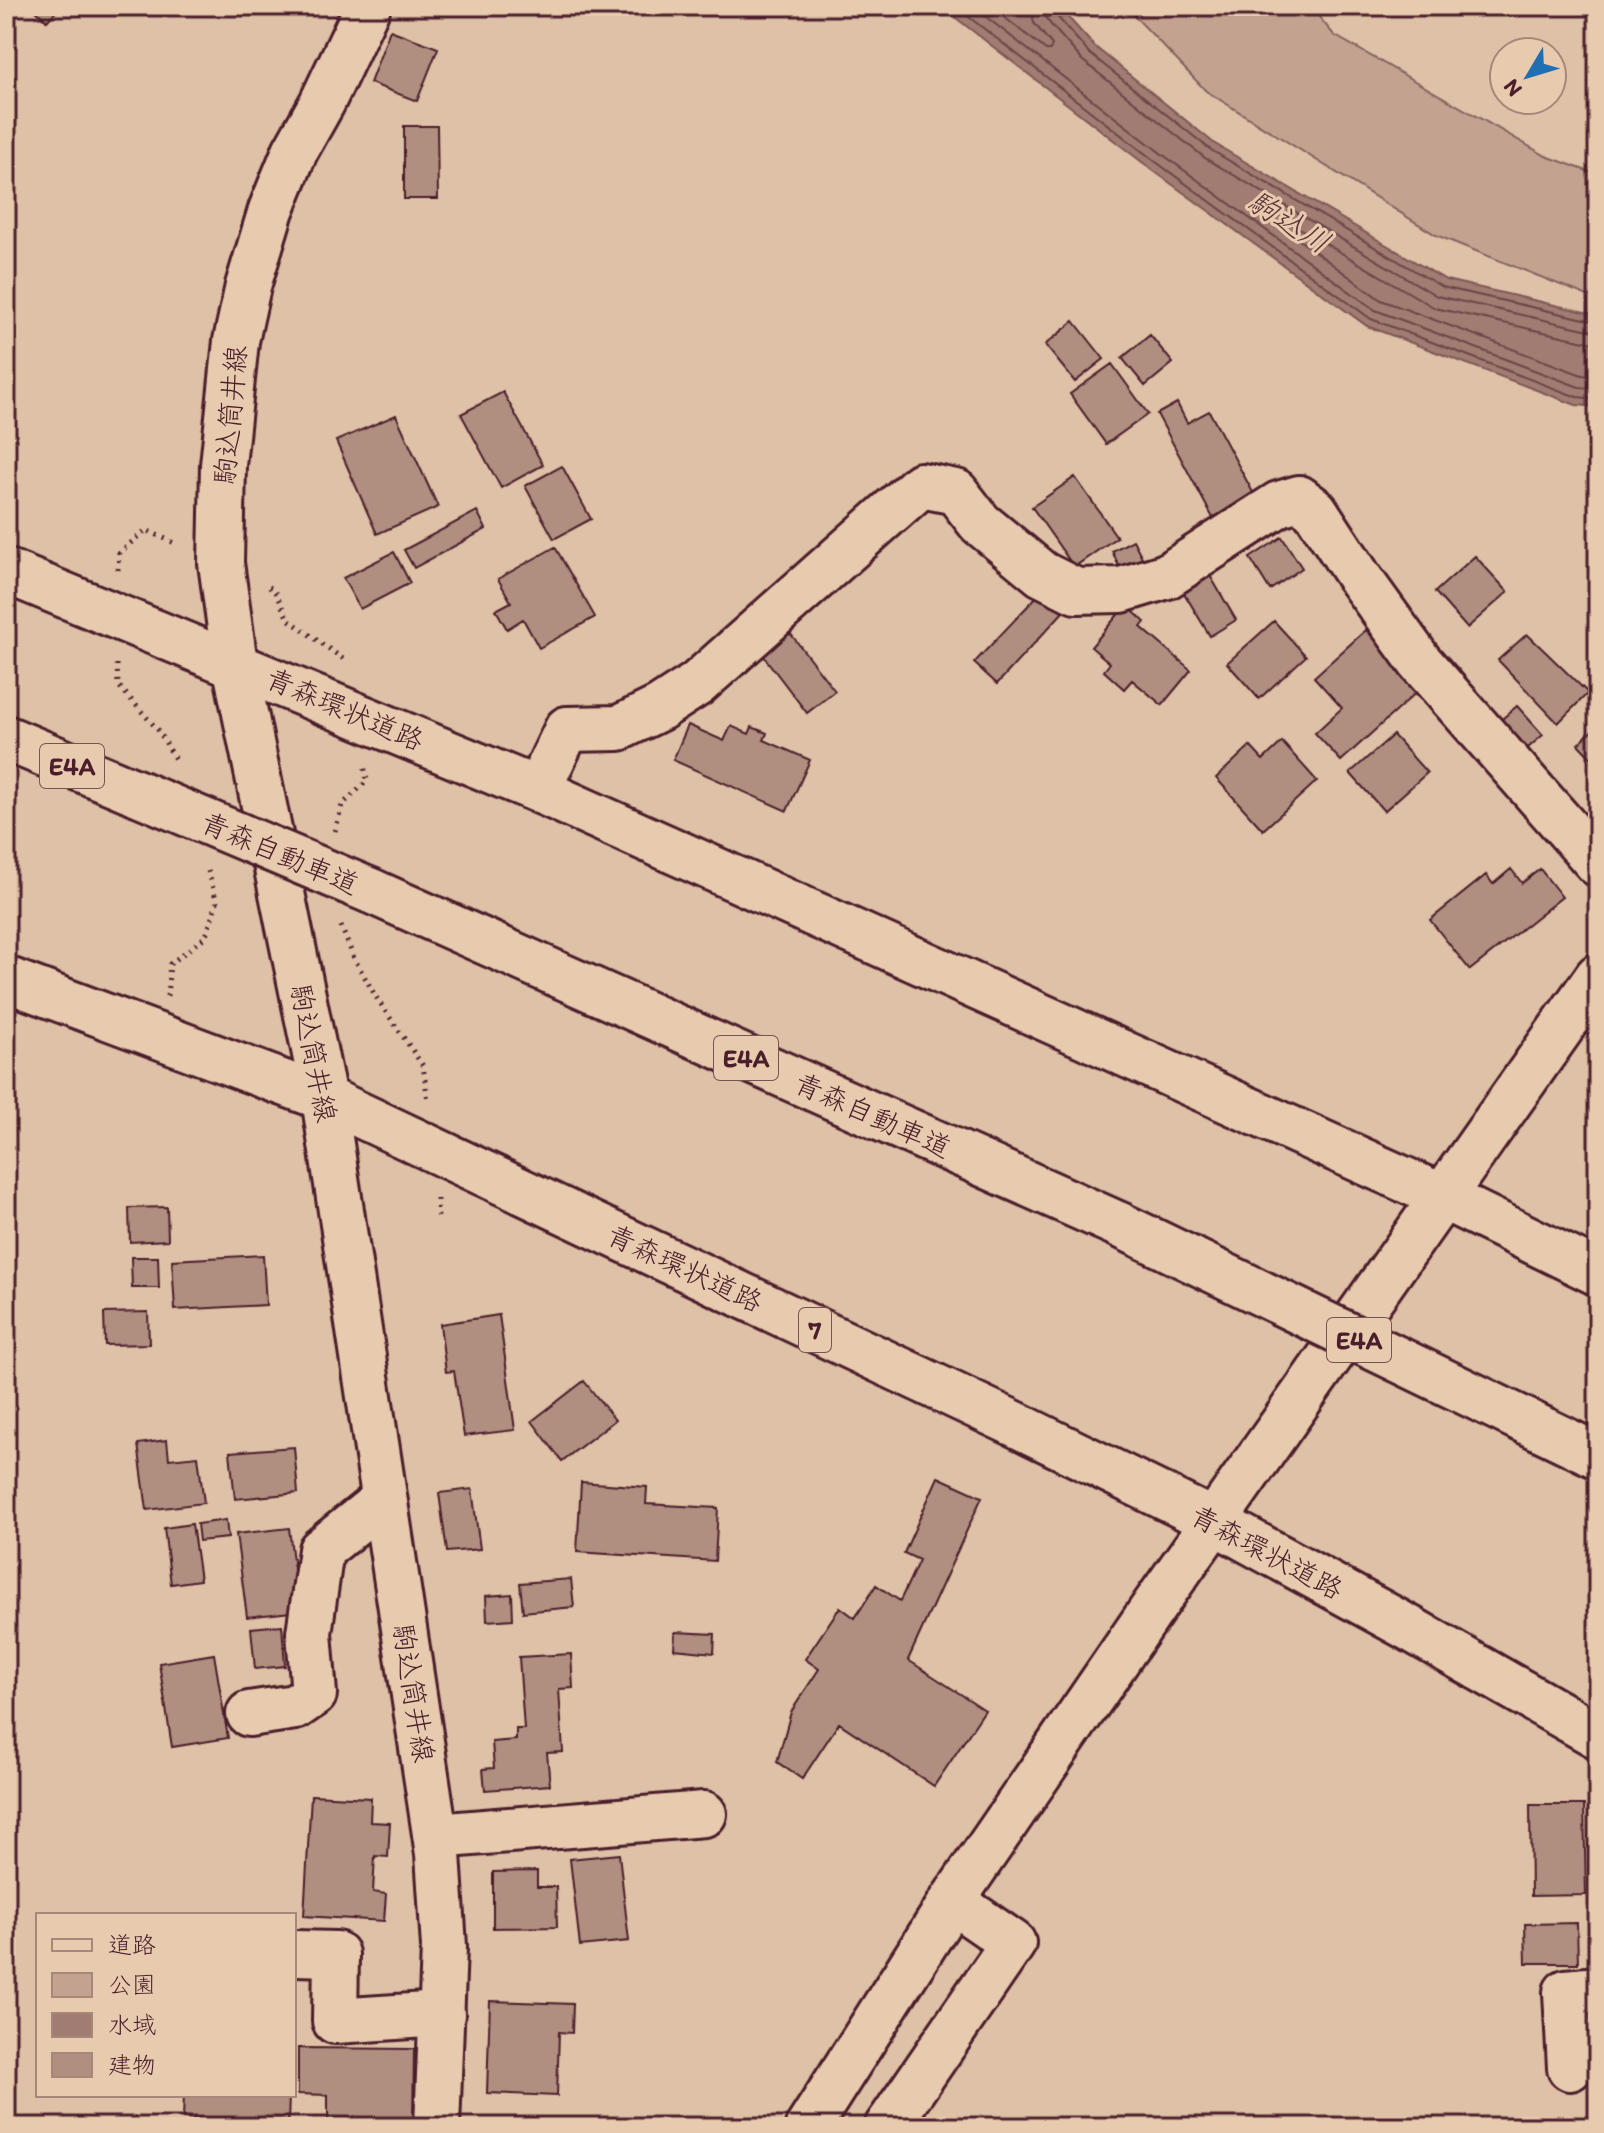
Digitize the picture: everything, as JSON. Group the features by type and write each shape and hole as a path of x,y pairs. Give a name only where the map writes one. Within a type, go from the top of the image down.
{"main road":[{"name":"駒込筒井線","path":"368,6 322,103 295,151 271,210 248,286 236,341 223,465 221,563 235,664 324,1098 436,1836 444,1947 437,2127"},
{"path":"538,790 567,729 619,728 660,708 697,684 921,485 956,492 980,523 1042,574 1076,591 1121,590 1167,576 1279,504 1299,498 1315,510 1420,662 1598,864"},
{"name":"青森環状道路","path":"6,571 538,790 1443,1197 1598,1273"},
{"name":"青森自動車道","path":"6,738 371,891 1120,1225 1598,1456"},
{"path":"808,2127 952,1901 1213,1521 1598,976"},
{"name":"青森環状道路","path":"6,979 324,1098 1013,1423 1213,1521 1598,1736"},
{"path":"249,1714 295,1707 314,1694 309,1633 321,1550 384,1499"},
{"path":"436,1836 704,1814"},
{"path":"887,2127 1013,1943 952,1901"},
{"path":"296,1953 336,1954 335,2021 442,2014"},
{"path":"1570,2068 1566,1992 1598,1989"}],"green space":[{"path":"1125,6 1310,6 1334,35 1546,156 1598,175 1598,300 1436,235 1206,91"}],"water":[{"name":"駒込川","path":"953,6 1058,6 1094,46 1215,144 1446,280 1598,315 1598,407 1576,405 1367,326 1151,169 956,18"}],"building":[{"path":"31,6 61,6 47,21"},
{"path":"390,30 438,48 417,101 370,83"},
{"path":"404,126 437,126 438,199 404,199"},
{"path":"1074,321 1104,359 1075,382 1045,345"},
{"path":"1150,335 1173,363 1145,386 1122,358"},
{"path":"1112,364 1148,414 1106,444 1070,394"},
{"path":"503,392 543,465 501,488 461,414"},
{"path":"1177,403 1187,423 1209,411 1256,498 1214,520 1157,414"},
{"path":"396,415 438,507 377,534 336,441"},
{"path":"562,466 591,519 554,539 525,486"},
{"path":"1075,477 1117,537 1074,567 1032,507"},
{"path":"477,511 486,529 414,568 404,550"},
{"path":"1282,537 1302,568 1270,590 1250,558"},
{"path":"1133,540 1144,561 1122,573 1112,551"},
{"path":"555,547 595,617 539,648 523,619 507,629 496,610 511,602 498,579"},
{"path":"394,552 410,583 360,609 343,578"},
{"path":"1475,556 1508,592 1467,628 1435,592"},
{"path":"1205,567 1236,620 1210,636 1178,583"},
{"path":"1041,592 1063,612 997,684 974,663"},
{"path":"1126,605 1145,622 1141,627 1191,670 1162,705 1132,680 1124,689 1104,671 1110,663 1091,647"},
{"path":"1274,621 1306,656 1259,699 1227,663"},
{"path":"1366,630 1420,689 1341,761 1315,733 1342,708 1314,677"},
{"path":"790,633 835,691 807,713 762,654"},
{"path":"1527,634 1588,693 1558,723 1498,660"},
{"path":"1517,706 1543,735 1521,754 1495,725"},
{"path":"688,725 724,741 731,726 749,734 752,727 767,733 764,740 810,760 787,811 673,760"},
{"path":"1598,725 1598,765 1578,744"},
{"path":"1393,735 1427,773 1384,811 1350,773"},
{"path":"1282,742 1317,781 1263,830 1216,778 1250,746 1263,760"},
{"path":"1511,869 1522,883 1540,869 1562,897 1470,970 1430,920 1486,875 1493,884"},
{"path":"167,1207 168,1240 130,1242 129,1208"},
{"path":"263,1255 266,1305 175,1310 172,1260"},
{"path":"131,1257 158,1257 159,1288 132,1288"},
{"path":"148,1312 149,1344 105,1345 104,1313"},
{"path":"499,1315 515,1430 464,1436 454,1371 446,1372 440,1324"},
{"path":"584,1381 615,1420 562,1461 532,1421"},
{"path":"167,1440 169,1459 198,1456 204,1503 147,1510 138,1444"},
{"path":"294,1447 298,1493 235,1499 230,1452"},
{"path":"938,1477 982,1497 908,1660 985,1710 934,1786 839,1723 802,1779 777,1762 791,1712 819,1669 805,1659 840,1607 855,1618 876,1585 900,1601 919,1560 904,1553"},
{"path":"581,1482 647,1487 646,1504 718,1508 715,1561 577,1552"},
{"path":"472,1489 480,1549 447,1552 439,1493"},
{"path":"226,1520 228,1538 199,1541 197,1524"},
{"path":"192,1524 200,1580 171,1584 164,1528"},
{"path":"289,1528 299,1611 247,1617 236,1534"},
{"path":"571,1579 574,1607 523,1612 520,1583"},
{"path":"512,1594 513,1619 487,1621 486,1596"},
{"path":"282,1625 285,1666 255,1669 251,1628"},
{"path":"675,1632 715,1634 714,1653 674,1649"},
{"path":"214,1654 228,1738 172,1747 159,1663"},
{"path":"571,1654 573,1688 559,1689 563,1752 547,1753 550,1785 485,1790 483,1769 494,1768 492,1742 516,1740 516,1729 524,1729 519,1657"},
{"path":"311,1795 371,1798 370,1822 390,1823 388,1857 375,1856 373,1892 386,1894 384,1921 304,1916"},
{"path":"1530,1805 1584,1805 1586,1895 1531,1896"},
{"path":"619,1854 629,1941 580,1946 570,1859"},
{"path":"537,1871 537,1887 556,1887 557,1927 493,1928 493,1872"},
{"path":"1577,1923 1578,1963 1526,1963 1525,1924"},
{"path":"490,2001 573,2004 572,2033 559,2032 557,2096 487,2093"},
{"path":"298,2048 414,2049 413,2126 328,2125 328,2095 298,2094"},
{"path":"184,2097 289,2097 288,2123 183,2118"}]}
